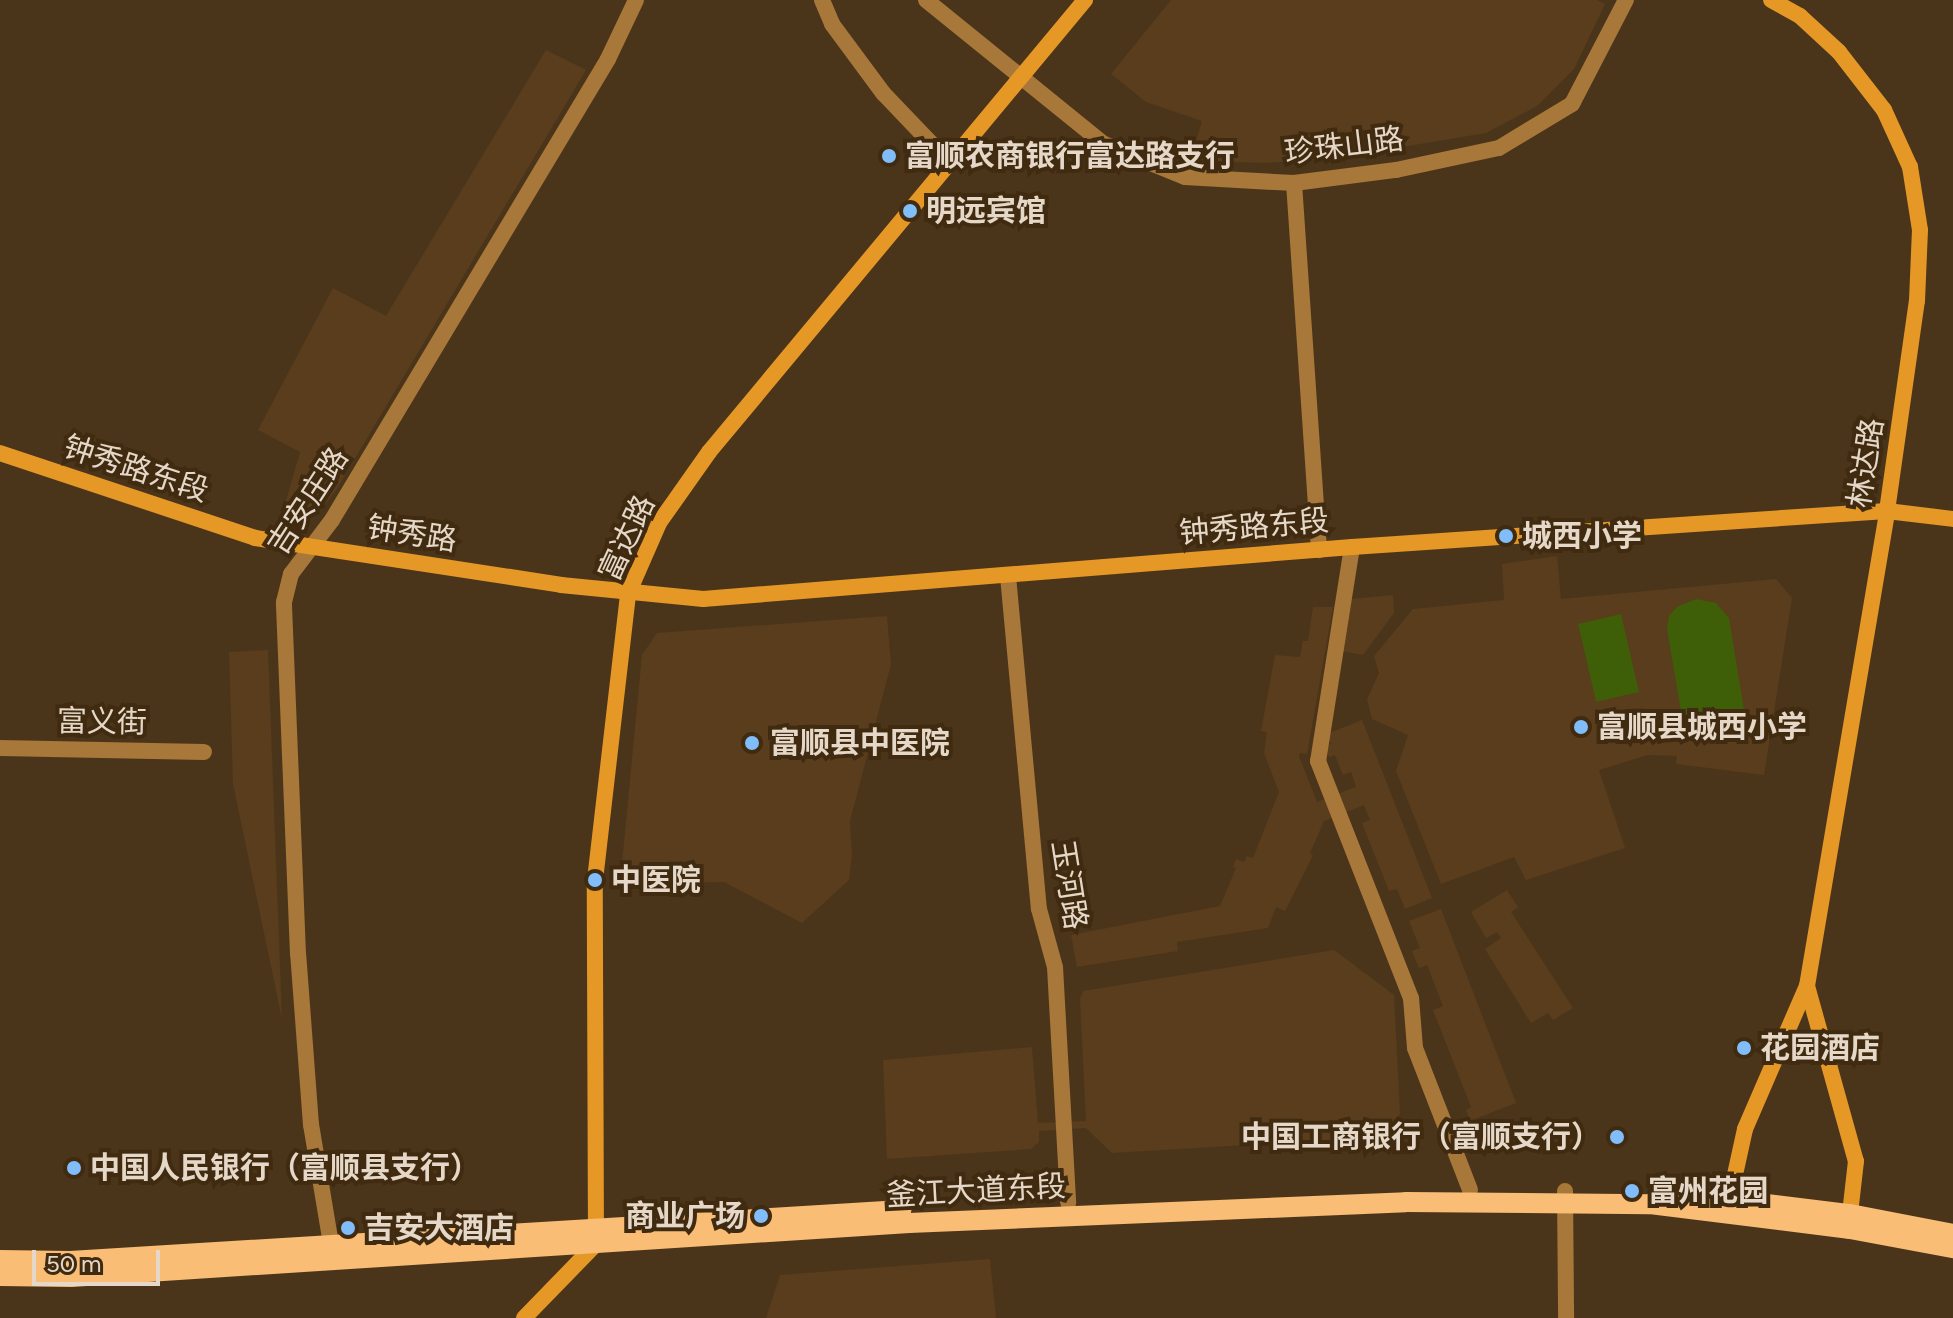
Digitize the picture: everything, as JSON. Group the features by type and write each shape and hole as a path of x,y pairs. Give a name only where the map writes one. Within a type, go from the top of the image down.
{"main road":[{"name":"富达路","path":"596,1235 595,880 628,594 659,523 709,452 1085,0"},
{"name":"林达路","path":"1771,0 1800,16 1839,52 1884,110 1910,167 1920,230 1917,301 1887,511 1807,986"},
{"name":"钟秀路东段","path":"0,453 255,538"},
{"name":"钟秀路东段","path":"561,585 703,599 1352,547 1887,511 1953,519"},
{"name":"钟秀路","path":"255,538 561,585"},
{"path":"1727,1205 1745,1129 1807,986"},
{"path":"1807,986 1856,1161 1850,1214"},
{"name":"釜江大道东段","path":"0,1276 71,1277 596,1235 1068,1203 1406,1189 1565,1197"},
{"name":"釜江大道东段","path":"0,1260 70,1261 331,1244 1565,1197 1650,1191 1953,1248"},
{"name":"釜江大道东段","path":"1727,1205 1850,1214 1953,1234"},
{"path":"524,1318 596,1235"}],"street":[{"name":"吉安庄路","path":"331,1244 311,1125 298,954 284,602 291,574 332,520 608,59 636,0"},
{"path":"822,0 832,24 883,93 950,163"},
{"name":"珍珠山路","path":"926,0 1104,144 1185,177 1294,183 1396,170 1499,148 1572,104 1626,0"},
{"path":"1294,183 1319,550"},
{"path":"1352,547 1318,761 1411,998 1415,1048 1470,1190"},
{"name":"玉河路","path":"1008,576 1039,909 1055,967 1068,1203"},
{"name":"富义街","path":"0,748 204,752"},
{"path":"1565,1197 1566,1318"}],"shaded area":[{"path":"1171,0 1597,0 1605,4 1574,69 1537,106 1486,133 1330,159 1263,163 1190,160 1202,121 1146,102 1111,74"},
{"path":"546,50 586,70 335,492 317,514 300,526 281,518 300,452 258,430 333,288 386,316"},
{"name":"富顺县城西小学","path":"1557,556 1561,599 1776,579 1792,598 1764,775 1676,764 1677,756 1648,755 1599,770 1625,848 1526,880 1514,857 1441,884 1396,771 1408,735 1372,719 1367,699 1379,673 1374,656 1413,609 1504,600 1502,564"},
{"path":"1393,595 1394,613 1363,655 1342,651 1351,599"},
{"path":"1313,607 1333,607 1307,754 1300,753 1299,756 1317,802 1356,787 1351,772 1343,775 1335,755 1329,757 1325,746 1331,744 1327,734 1362,720 1432,898 1405,909 1397,889 1389,891 1362,823 1370,820 1364,805 1324,821 1310,853 1313,855 1285,911 1276,907 1268,928 1177,942 1178,951 1077,967 1071,935 1220,906 1236,868 1233,867 1236,859 1244,862 1247,856 1253,858 1279,792 1264,753 1267,732 1261,731 1275,655 1300,657 1303,641 1308,641"},
{"name":"富顺县中医院","path":"887,616 891,664 850,821 852,855 849,880 802,923 724,882 620,884 642,655 657,633"},
{"path":"268,650 282,1019 233,784 229,652"},
{"path":"1507,890 1518,907 1511,912 1573,1008 1553,1020 1548,1013 1531,1023 1485,949 1501,938 1497,932 1486,938 1471,912"},
{"path":"1441,909 1516,1103 1470,1121 1466,1110 1471,1107 1433,1010 1443,1006 1427,965 1419,968 1412,951 1420,948 1409,921"},
{"path":"1334,950 1394,995 1400,1114 1378,1137 1112,1153 1086,1128 1039,1131 1039,1142 1031,1149 887,1159 883,1060 1032,1047 1038,1123 1086,1121 1080,999 1083,991"},
{"name":"商业广场","path":"990,1259 996,1318 766,1318 780,1275"}],"green space":[{"path":"1696,599 1716,603 1729,618 1745,716 1735,735 1716,743 1696,739 1683,723 1667,629 1669,616 1677,607"},
{"path":"1621,614 1639,692 1596,702 1578,624"}],"place":[{"name":"富顺农商银行富达路支行","path":"889,156"},
{"name":"明远宾馆","path":"910,211"},
{"name":"城西小学","path":"1506,536"},
{"name":"富顺县城西小学","path":"1581,727"},
{"name":"富顺县中医院","path":"752,743"},
{"name":"中医院","path":"595,880"},
{"name":"花园酒店","path":"1744,1048"},
{"name":"中国工商银行（富顺支行）","path":"1617,1137"},
{"name":"中国人民银行（富顺县支行）","path":"74,1168"},
{"name":"富州花园","path":"1632,1191"},
{"name":"商业广场","path":"761,1216"},
{"name":"吉安大酒店","path":"348,1228"}]}
